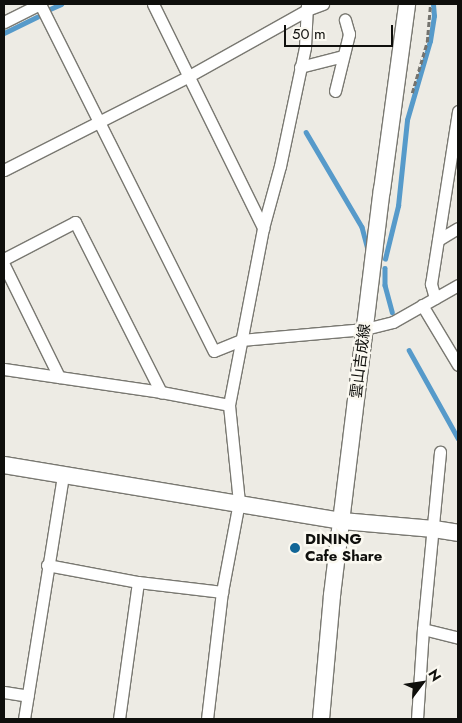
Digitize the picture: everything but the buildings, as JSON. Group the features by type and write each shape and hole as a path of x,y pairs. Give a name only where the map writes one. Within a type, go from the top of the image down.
{"street":[{"path":"4,22 40,4 214,351 241,340 365,329 393,322 458,285"},
{"path":"153,4 264,228"},
{"path":"4,170 189,76 308,6 323,4"},
{"name":"雲山吉成線","path":"321,719 332,595 407,4"},
{"path":"207,719 222,592 239,502 229,405 264,228 280,166 300,67 308,6"},
{"path":"335,90 349,34 345,20"},
{"path":"300,67 343,56"},
{"path":"435,298 431,284 458,111"},
{"path":"448,181 458,176"},
{"path":"4,259 75,222 161,392"},
{"path":"438,240 458,228"},
{"path":"4,265 60,377"},
{"path":"422,306 458,365"},
{"path":"4,369 161,392 229,405"},
{"path":"417,719 423,629 440,452"},
{"path":"4,465 239,502 342,521 434,528 458,534"},
{"path":"24,719 63,475"},
{"path":"47,566 138,582 222,592"},
{"path":"119,719 138,582"},
{"path":"423,629 458,638"},
{"path":"4,692 28,696"}],"waterway":[{"path":"50,9 61,4"},
{"path":"385,259 398,206 407,120 430,41 434,16 433,4"},
{"path":"4,33 37,17"},
{"path":"306,132 362,227 368,249"},
{"path":"385,268 385,285 392,312"},
{"path":"409,350 458,438"}],"place":[{"name":"DINING Cafe Share","path":"295,548"}]}
